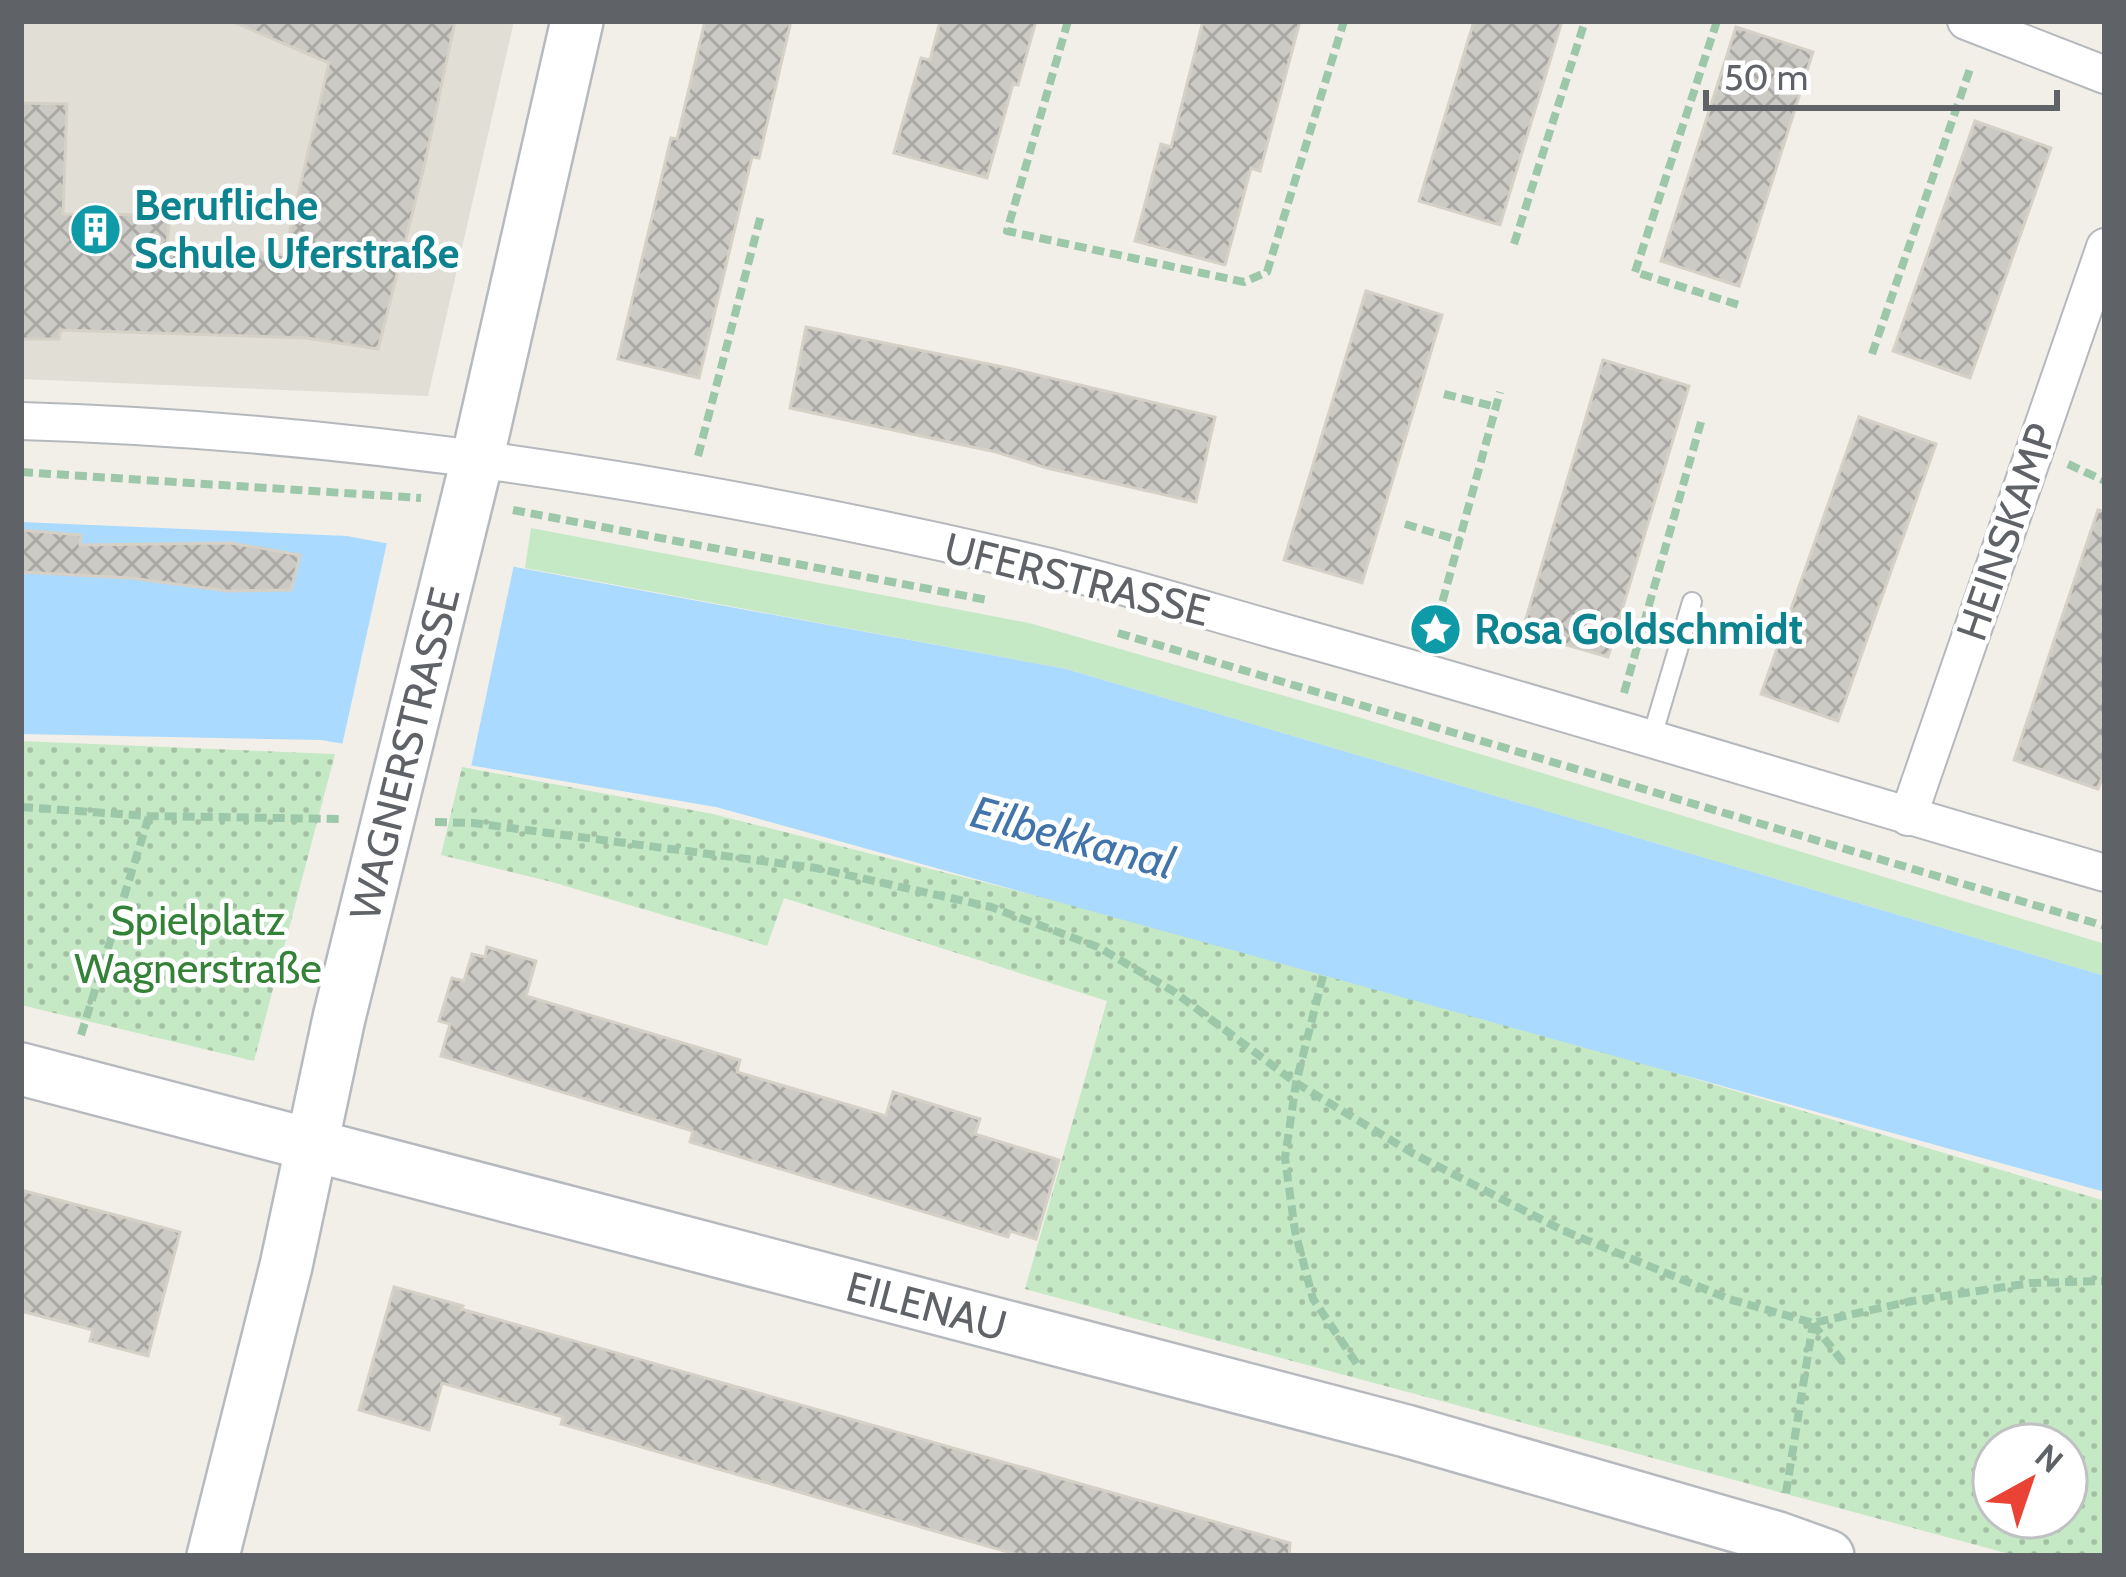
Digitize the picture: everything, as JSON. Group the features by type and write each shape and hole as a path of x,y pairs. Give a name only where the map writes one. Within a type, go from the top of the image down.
{"street":[{"name":"WAGNERSTRASSE","path":"213,1556 577,21"},
{"path":"1976,25 2105,75"},
{"name":"HEINSKAMP","path":"1908,817 2105,248"},
{"name":"UFERSTRASSE","path":"21,421 163,425 467,497 689,492 1043,566 1423,672 2105,873"},
{"name":"EILENAU","path":"42,1075 1406,1431 1828,1556"}],"lane":[{"path":"1651,740 1692,602"}],"path":[{"path":"1068,21 1007,231 1244,282 1267,272 1344,21"},
{"path":"1514,244 1586,21"},
{"path":"1717,21 1635,272 1739,305"},
{"path":"1872,354 1976,25"},
{"path":"689,492 761,215"},
{"path":"1423,672 1500,392"},
{"path":"1444,394 1496,407"},
{"path":"1613,729 1701,422"},
{"path":"21,472 467,497 997,602"},
{"path":"1405,524 1461,541"},
{"path":"1111,631 2105,926"},
{"path":"21,807 149,816 473,823 816,868 991,907 1098,947 1173,991 1296,1083 1414,1154 1562,1230 1729,1299 1813,1323 1912,1301 2031,1283 2105,1281"},
{"path":"42,1075 149,816"},
{"path":"1323,976 1296,1083 1285,1158 1294,1231 1313,1299 1362,1372"},
{"path":"1813,1323 1846,1366"},
{"path":"1778,1538 1813,1323"}],"shaded area":[{"path":"21,21 514,21 428,396 21,379"}],"green space":[{"path":"531,528 1029,623 1358,717 2105,944 2105,976 1066,669 525,568"},
{"name":"Spielplatz Wagnerstraße","path":"21,741 335,754 254,1061 21,1005"},
{"path":"462,767 713,814 1323,968 2105,1201 2105,1556 2017,1556 1025,1289 1107,1001 784,898 767,946 552,882 441,855"}],"water":[{"name":"Eilbekkanal","path":"21,522 347,536 1066,669 2105,976 2105,1192 716,807 321,740 21,734"}],"pier":[{"path":"388,538 515,560 471,767 341,750"}],"building":[{"name":"Berufliche Schule Uferstraße","path":"231,21 455,21 378,349 307,338 61,330 59,339 21,339 21,103 67,104 63,214 170,215 167,244 284,255 329,63"},
{"path":"705,21 791,21 759,158 752,157 699,378 618,359 671,138 677,139"},
{"path":"940,21 1036,21 987,178 894,153 921,58 930,60"},
{"path":"1203,21 1300,21 1260,171 1251,168 1225,265 1135,241 1161,144 1171,147"},
{"path":"1474,21 1562,21 1500,225 1419,201"},
{"path":"1736,27 1813,52 1739,286 1661,261"},
{"path":"1975,121 2051,148 1970,378 1893,351"},
{"path":"1366,291 1442,315 1362,583 1284,560"},
{"path":"806,327 1215,417 1196,502 790,408"},
{"path":"1603,360 1689,386 1608,657 1522,632"},
{"path":"1859,417 1936,444 1838,721 1761,694"},
{"path":"2098,510 2105,511 2105,769 2098,789 2014,760"},
{"path":"21,530 81,535 80,545 231,543 300,555 291,590 228,591 131,578 21,572"},
{"path":"487,947 536,961 526,996 740,1060 737,1072 886,1116 893,1092 980,1119 975,1134 1059,1160 1036,1239 1010,1231 1008,1237 690,1142 693,1131 441,1056 450,1024 439,1021 452,978 464,981 472,954 485,957"},
{"path":"21,1190 180,1232 148,1356 90,1341 93,1330 21,1311"},
{"path":"394,1287 1290,1543 1289,1556 1022,1556 561,1424 563,1417 442,1383 429,1430 359,1410"}],"place":[{"name":"Berufliche Schule Uferstraße","path":"95,229"},
{"name":"Rosa Goldschmidt","path":"1435,629"}]}
